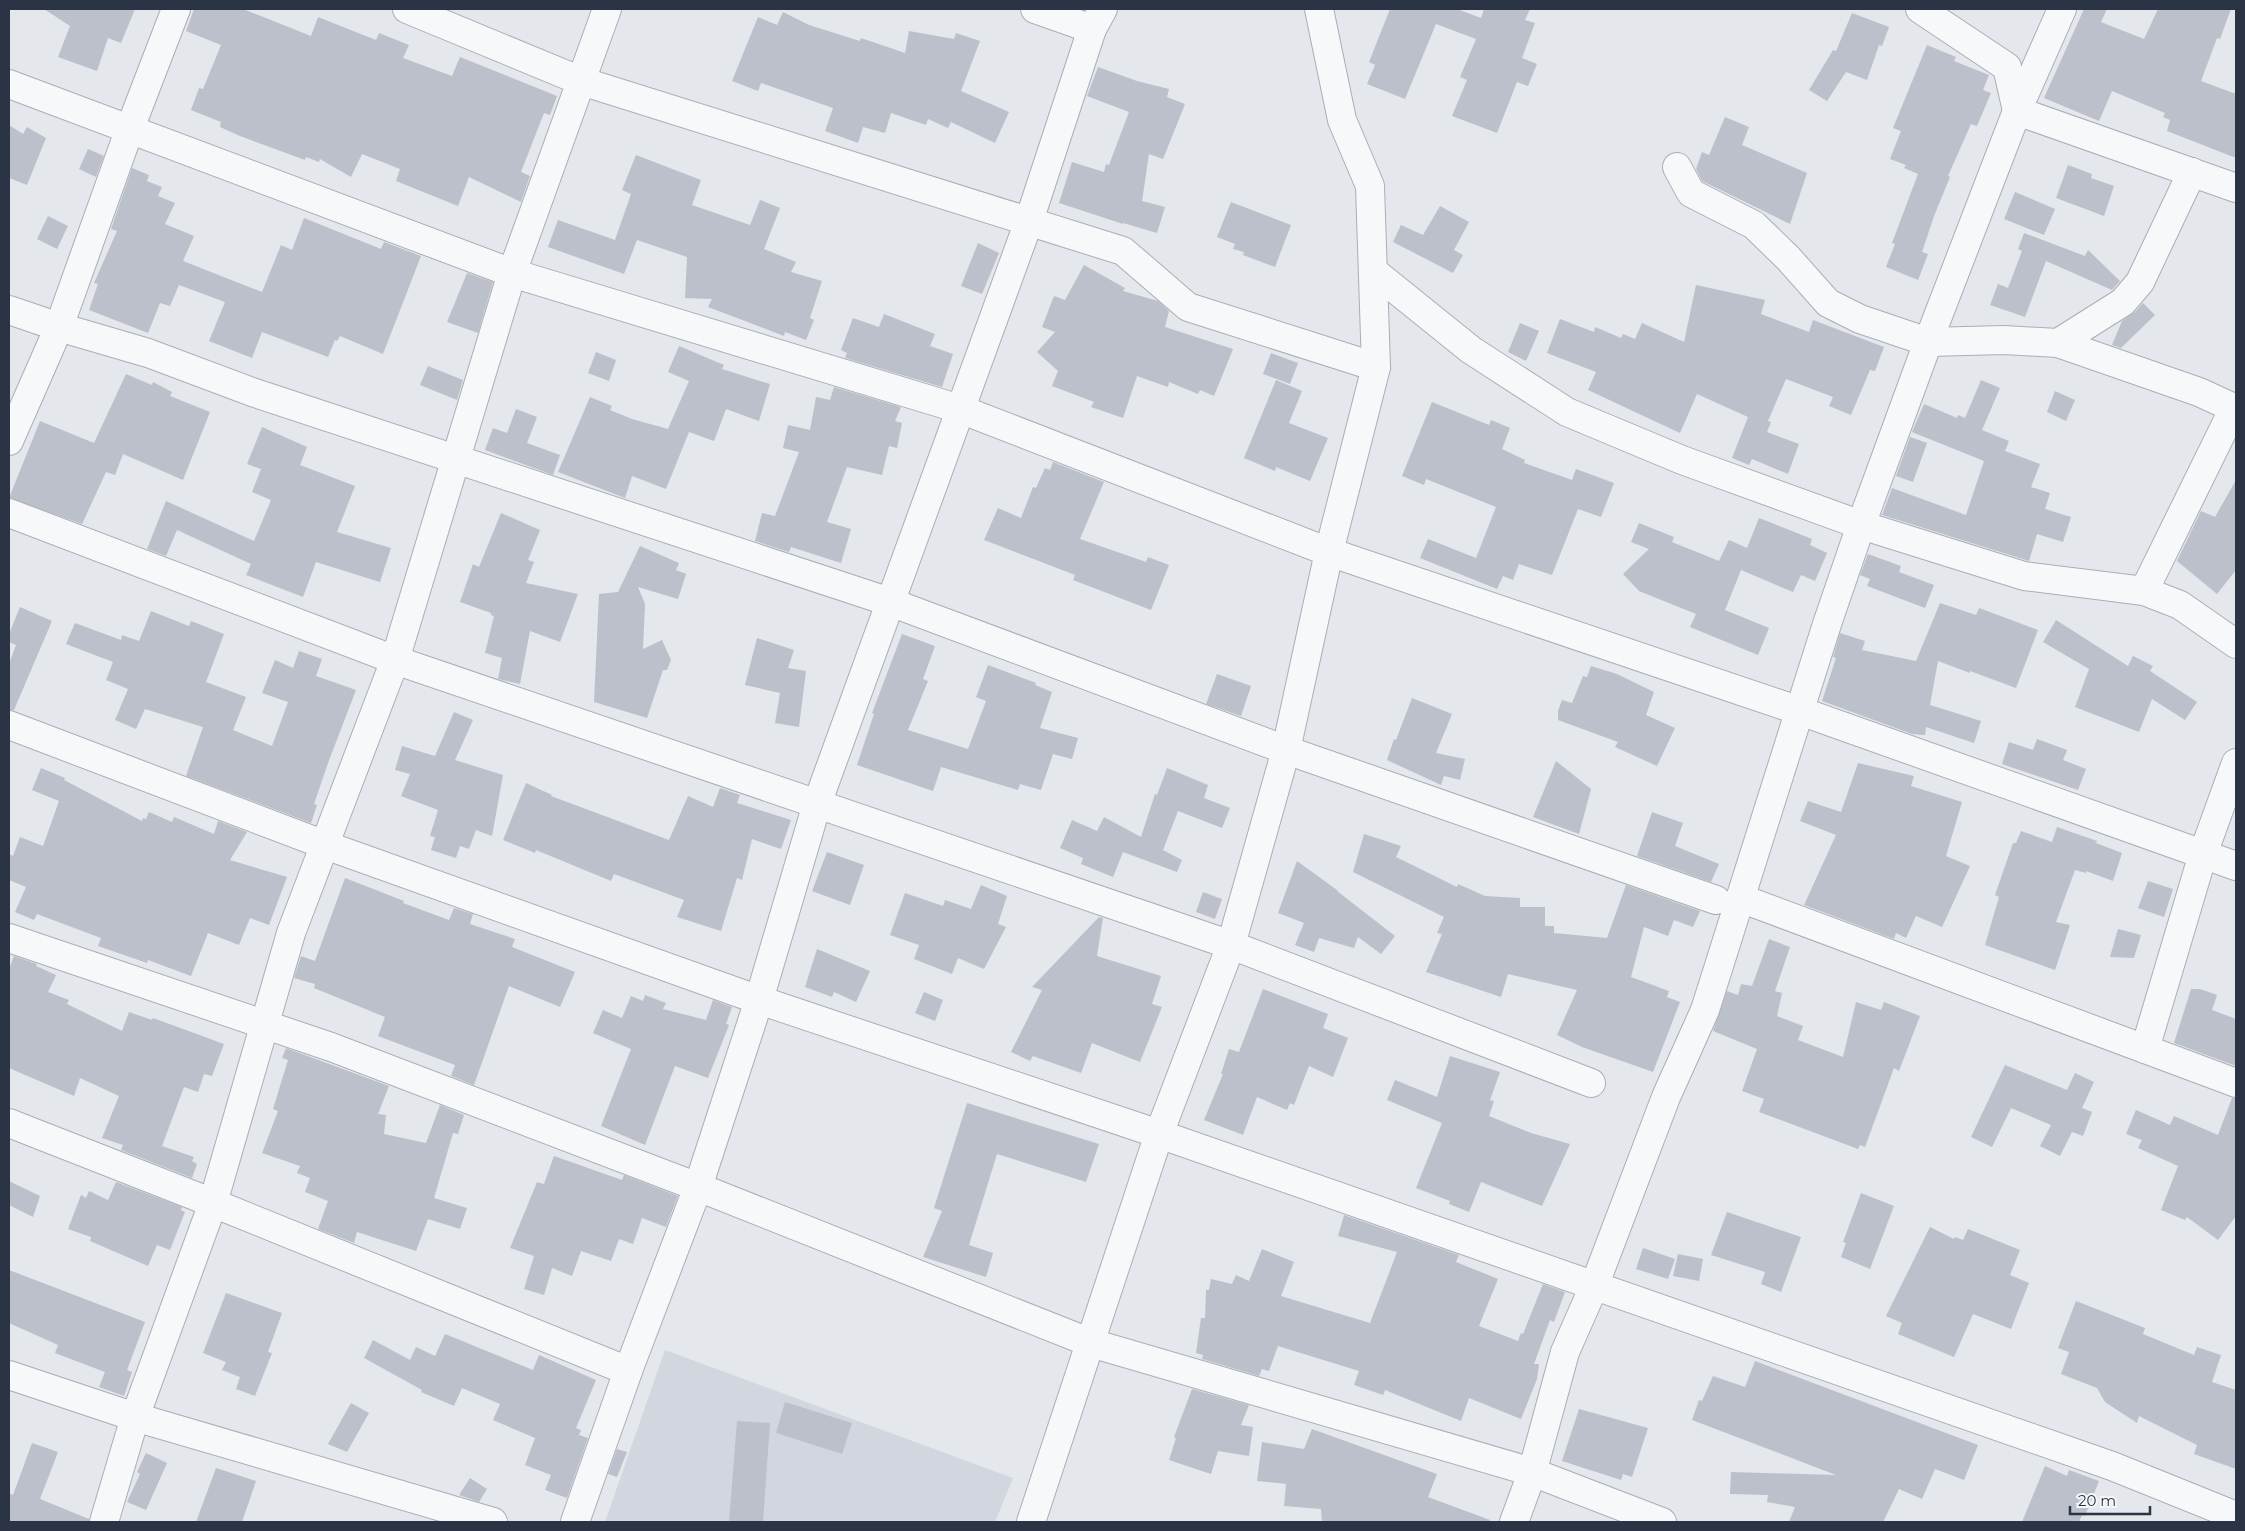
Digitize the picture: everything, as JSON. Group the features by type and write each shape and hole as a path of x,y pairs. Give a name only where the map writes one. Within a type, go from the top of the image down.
{"street":[{"path":"9,441 59,327 129,131 176,9"},
{"path":"407,9 581,80 1123,251 1188,307 1376,367"},
{"path":"104,1522 135,1417 214,1203 291,933 395,660 512,274 607,9"},
{"path":"575,1522 628,1371 698,1187 759,1000 817,804 1029,221 1098,19 1035,9"},
{"path":"1037,1521 1091,1343 1159,1134 1232,945 1286,750 1329,552 1376,367 1370,186 1342,120 1319,9"},
{"path":"1920,9 2007,67 2017,111"},
{"path":"1514,1522 1532,1473 1565,1352 1596,1284 1666,1097 1705,1010 1728,899 1800,711 1861,525 1928,342 2017,111 2062,9"},
{"path":"9,84 129,131 512,274 960,409 1329,552 1800,711 2236,866"},
{"path":"2017,111 2236,188"},
{"path":"1677,167 1691,193 1754,225 1788,258 1828,303 1860,319 1928,342 2004,340 2058,343 2199,392 2235,409 2144,591"},
{"path":"2058,343 2124,302 2140,282 2192,172"},
{"path":"1373,271 1472,350 1567,412 1682,460 1861,525 2024,576 2144,591 2180,605 2236,644"},
{"path":"9,310 148,353 252,392 890,602 1286,750 1728,899 2236,1083"},
{"path":"9,513 395,660 1232,945 1591,1083"},
{"path":"9,725 325,845 759,1000 1159,1134 2112,1466 2236,1516"},
{"path":"2145,1049 2203,854 2236,763"},
{"path":"9,938 331,1047 698,1187 1091,1343 1532,1472 1662,1522"},
{"path":"9,1123 214,1203 628,1371"},
{"path":"9,1375 135,1417 493,1522"}],"shaded area":[{"path":"665,1350 1013,1478 995,1522 605,1522"}],"building":[{"path":"44,9 135,9 121,43 108,38 97,71 58,57 70,26"},
{"path":"194,9 243,9 311,36 318,17 376,40 379,33 409,45 403,58 452,76 460,57 557,96 550,115 544,113 521,172 530,176 521,202 469,177 458,206 396,181 400,169 362,154 351,177 320,159 319,162 306,157 305,160 240,136 220,127 221,122 191,110 199,88 203,89 221,45 186,31"},
{"path":"1390,9 1457,9 1481,18 1484,9 1530,9 1525,20 1535,23 1522,58 1537,64 1528,86 1517,82 1497,133 1452,116 1467,80 1460,77 1476,39 1436,24 1405,99 1367,84 1375,65 1369,62"},
{"path":"2084,9 2107,9 2101,22 2144,39 2158,9 2231,9 2220,39 2217,38 2201,81 2236,94 2236,158 2167,131 2170,120 2163,117 2165,113 2112,91 2099,121 2044,98"},
{"path":"783,12 809,25 860,41 861,38 905,53 909,31 954,39 956,33 980,41 961,91 1009,112 995,143 951,122 948,128 928,119 926,125 891,113 885,133 863,127 858,143 825,131 833,108 761,83 758,91 732,81 758,17 777,25"},
{"path":"1852,13 1889,27 1882,46 1879,45 1867,80 1846,72 1827,101 1809,90 1833,50 1836,51"},
{"path":"1927,45 1956,57 1954,61 1989,75 1983,90 1991,93 1977,126 1971,124 1948,176 1950,177 1922,252 1928,254 1918,280 1886,267 1895,244 1892,243 1918,174 1904,168 1906,165 1890,159 1901,131 1893,128"},
{"path":"1098,67 1137,81 1169,89 1167,97 1185,104 1163,159 1149,154 1142,201 1165,207 1157,233 1059,203 1072,162 1104,172 1106,164 1109,165 1129,112 1087,96"},
{"path":"1725,117 1749,127 1742,145 1807,173 1790,224 1702,181 1696,169 1702,152 1709,155"},
{"path":"9,125 23,134 27,127 46,138 27,185 9,178"},
{"path":"88,149 104,156 96,177 79,169"},
{"path":"636,155 701,180 692,205 750,225 760,200 780,208 764,249 796,262 791,272 822,281 810,318 814,320 806,340 785,332 784,336 708,307 712,299 685,298 687,257 637,240 624,274 548,247 558,220 615,240 631,194 622,190"},
{"path":"2068,165 2092,174 2091,178 2114,186 2104,216 2056,198"},
{"path":"132,168 149,175 147,181 162,187 158,196 175,203 165,224 194,236 183,261 262,292 281,245 292,250 304,218 381,249 384,242 421,256 383,354 340,336 337,341 335,340 328,357 262,332 252,358 209,341 225,302 179,285 170,306 160,303 148,333 89,310 98,284 94,283 117,231 111,229"},
{"path":"2015,192 2055,209 2044,235 2004,219"},
{"path":"1231,202 1291,225 1275,267 1243,255 1244,252 1233,249 1235,244 1217,237"},
{"path":"1440,206 1469,222 1454,250 1463,255 1453,273 1393,242 1401,225 1423,235"},
{"path":"48,216 68,226 57,249 37,239"},
{"path":"2024,233 2085,256 2088,250 2120,281 2112,290 2046,261 2025,317 1990,305 1998,284 2008,288 2022,251 2018,249"},
{"path":"978,243 999,253 982,294 961,286"},
{"path":"1084,265 1125,288 1123,291 1158,301 1169,311 1165,327 1233,349 1214,396 1200,390 1198,394 1169,382 1168,387 1137,376 1123,418 1091,407 1094,402 1052,386 1058,371 1037,352 1055,332 1042,327 1054,296 1065,300"},
{"path":"467,273 493,282 478,333 447,322"},
{"path":"1696,285 1765,300 1761,314 1809,332 1813,320 1884,347 1875,371 1870,370 1851,415 1829,406 1833,397 1786,379 1768,421 1771,422 1767,432 1799,444 1788,474 1752,459 1749,465 1732,458 1748,417 1697,394 1680,433 1588,390 1596,372 1547,353 1560,319 1594,332 1595,327 1621,338 1623,334 1635,339 1642,323 1684,342"},
{"path":"2143,303 2155,315 2121,348 2112,345 2122,321 2135,312"},
{"path":"884,314 935,334 930,346 953,354 942,387 845,358 847,353 841,350 853,318 879,327"},
{"path":"1520,323 1539,331 1526,361 1508,352"},
{"path":"679,346 724,365 722,369 770,384 759,421 726,409 714,441 689,432 666,489 632,476 625,498 558,472 590,397 612,406 610,410 632,419 668,429 689,381 668,372"},
{"path":"596,352 616,360 609,381 588,373"},
{"path":"1271,353 1298,363 1290,384 1263,374"},
{"path":"428,366 463,380 457,400 420,385"},
{"path":"126,374 152,385 153,382 172,392 170,396 210,412 183,480 123,454 115,475 106,472 82,524 9,498 40,421 94,443"},
{"path":"1276,380 1302,391 1289,423 1328,438 1310,481 1276,467 1275,471 1244,458"},
{"path":"1981,380 2000,388 1982,430 2009,441 2005,451 2040,464 2031,487 2050,493 2045,509 2071,517 2063,542 2037,534 2029,561 1882,515 1892,488 1966,515 1984,461 1912,432 1924,404 1957,418 1958,415 1965,418"},
{"path":"834,387 901,407 895,421 902,423 897,448 889,446 882,475 847,467 827,522 851,529 841,563 791,547 789,552 755,541 762,513 775,516 799,452 783,448 788,425 810,430 816,397 830,400"},
{"path":"2055,391 2075,400 2066,421 2047,412"},
{"path":"1432,402 1489,425 1491,420 1510,428 1502,449 1525,460 1524,463 1572,480 1576,469 1614,483 1601,517 1578,509 1552,575 1519,564 1513,580 1503,576 1497,589 1420,558 1428,539 1476,558 1496,507 1426,479 1424,485 1402,476"},
{"path":"516,409 537,417 527,443 560,455 553,475 485,450 493,428 507,433"},
{"path":"262,427 307,447 300,465 355,486 337,532 391,548 380,582 316,562 303,597 246,575 251,564 177,530 166,556 147,549 166,501 254,541 271,500 252,492 261,469 247,464"},
{"path":"1910,437 1927,443 1913,482 1896,476"},
{"path":"1053,462 1104,482 1080,539 1146,562 1148,557 1169,565 1151,610 1073,580 1075,575 984,540 998,508 1021,518 1033,487 1036,488 1045,468 1050,470"},
{"path":"2236,480 2236,570 2217,594 2177,561 2201,511 2215,517"},
{"path":"501,513 540,530 528,560 534,562 526,583 578,594 560,642 530,631 520,684 498,679 502,658 485,653 494,616 491,613 460,602 473,564 479,567"},
{"path":"1759,518 1812,539 1810,545 1827,553 1815,581 1801,575 1793,592 1741,570 1725,610 1769,628 1758,655 1690,627 1696,614 1639,591 1623,574 1649,549 1631,542 1639,523 1674,537 1672,542 1719,561 1729,540 1747,548"},
{"path":"640,546 679,563 676,570 686,574 678,599 638,587 645,604 643,649 662,640 671,660 667,670 663,670 647,718 594,702 599,594 618,592"},
{"path":"1868,554 1901,566 1899,572 1934,585 1925,608 1867,586 1870,579 1860,575"},
{"path":"1940,603 1976,615 1979,608 2038,630 2016,688 1938,661 1930,705 1981,721 1974,743 1926,727 1925,735 1912,734 1822,701 1836,658 1833,657 1840,633 1865,641 1862,650 1916,661"},
{"path":"20,607 52,621 14,710 9,710 9,664 16,645 9,642 9,634"},
{"path":"151,611 189,626 191,621 224,634 206,682 246,697 233,730 272,746 288,702 262,693 275,660 293,668 299,651 322,659 316,676 356,690 314,804 317,805 311,823 186,776 203,727 145,709 136,729 115,720 128,689 106,680 113,662 66,644 75,623 121,640 122,635 139,641"},
{"path":"2056,620 2128,666 2133,656 2153,666 2150,671 2197,702 2185,720 2152,699 2139,732 2075,707 2089,669 2043,642"},
{"path":"902,634 935,646 923,679 928,681 908,730 968,749 986,701 976,697 988,665 1036,683 1035,685 1052,692 1040,728 1078,738 1072,759 1053,754 1041,790 1020,784 1018,790 941,767 933,791 857,765 874,714 872,713"},
{"path":"757,638 794,650 788,668 806,671 799,727 775,723 780,693 745,685"},
{"path":"1591,666 1617,674 1654,692 1646,715 1675,728 1657,766 1615,747 1618,742 1558,720 1558,711 1562,700 1572,703 1583,676 1587,677"},
{"path":"1217,674 1251,686 1241,716 1206,704"},
{"path":"1412,698 1452,714 1436,753 1465,759 1460,780 1444,776 1441,785 1387,760"},
{"path":"454,712 473,720 455,760 503,775 492,836 476,830 469,849 460,846 456,858 431,850 435,837 430,836 438,810 401,796 410,774 395,770 402,746 435,756"},
{"path":"2037,739 2067,750 2063,760 2086,769 2078,790 2002,764 2009,742 2033,750"},
{"path":"1556,761 1591,789 1579,834 1533,817"},
{"path":"1858,763 1914,776 1911,786 1962,802 1946,856 1970,866 1942,927 1916,916 1906,938 1896,933 1894,939 1804,905 1836,835 1800,821 1808,801 1841,812"},
{"path":"41,768 65,778 64,780 142,821 143,818 146,819 149,812 172,822 174,817 214,834 218,821 247,832 230,860 287,877 269,925 250,918 239,945 208,933 191,976 148,960 147,963 98,946 101,938 37,914 34,920 15,912 26,887 9,880 9,854 13,856 20,837 43,846 59,801 32,790"},
{"path":"1167,768 1208,785 1204,798 1230,808 1222,828 1178,811 1163,850 1182,860 1177,872 1123,852 1113,877 1081,864 1083,858 1060,848 1072,820 1097,831 1104,817 1141,837 1155,794 1157,795"},
{"path":"526,783 551,796 669,840 688,796 713,807 720,788 740,795 737,803 791,820 781,849 752,839 742,880 737,878 721,931 677,917 684,900 614,874 611,881 536,850 535,853 503,840"},
{"path":"1652,812 1683,823 1675,846 1719,864 1711,882 1637,856"},
{"path":"2057,827 2097,841 2096,843 2122,853 2113,881 2086,871 2086,873 2075,870 2056,922 2070,925 2055,970 1985,945 1999,897 1995,895 2013,843 2016,843 2021,831 2052,842"},
{"path":"1364,834 1401,846 1396,857 1457,887 1458,884 1485,896 1520,898 1520,907 1545,907 1545,926 1554,926 1554,933 1607,938 1626,885 1700,911 1693,927 1674,920 1668,936 1644,927 1631,977 1669,991 1667,997 1680,1002 1653,1072 1582,1047 1557,1035 1577,990 1508,974 1501,997 1426,972 1442,934 1437,933 1444,917 1353,872"},
{"path":"827,852 864,865 850,905 812,891"},
{"path":"1297,861 1395,936 1381,954 1358,937 1354,948 1319,938 1314,952 1295,945 1304,923 1278,913"},
{"path":"345,878 449,920 454,908 473,914 470,924 515,939 512,947 575,972 560,1007 509,986 474,1085 451,1076 455,1065 378,1036 385,1017 314,988 315,984 294,978 301,956 315,961"},
{"path":"2148,881 2173,889 2164,917 2138,908"},
{"path":"981,885 1007,896 998,924 1006,927 984,969 958,958 952,974 914,959 919,945 890,935 905,893 943,906 945,900 971,909"},
{"path":"1203,892 1222,899 1215,919 1196,912"},
{"path":"1099,917 1103,918 1097,956 1161,976 1152,1004 1162,1007 1140,1062 1092,1043 1081,1073 1033,1056 1030,1061 1011,1052 1042,990 1032,987"},
{"path":"2118,929 2141,935 2134,958 2110,957"},
{"path":"1769,939 1790,947 1775,991 1782,993 1777,1016 1803,1026 1798,1040 1843,1057 1856,1002 1881,1010 1884,1002 1920,1016 1899,1071 1894,1068 1865,1147 1860,1145 1858,1149 1759,1112 1764,1099 1742,1091 1757,1049 1713,1031 1727,991 1738,995 1741,984 1752,986"},
{"path":"817,949 870,971 856,1002 834,992 832,997 805,987"},
{"path":"14,956 37,964 36,966 56,975 48,992 69,1000 67,1004 122,1031 129,1012 152,1020 153,1018 224,1044 212,1076 204,1074 198,1092 184,1087 162,1146 194,1157 192,1161 197,1164 192,1178 121,1150 123,1145 102,1138 119,1096 80,1078 74,1096 9,1068 9,969"},
{"path":"1263,989 1328,1014 1323,1028 1348,1038 1333,1077 1309,1066 1294,1105 1290,1103 1287,1110 1257,1097 1243,1135 1204,1120 1223,1074 1221,1074 1229,1049 1239,1052"},
{"path":"2191,989 2200,989 2217,995 2212,1010 2236,1019 2236,1066 2174,1043"},
{"path":"924,992 943,1000 935,1021 915,1013"},
{"path":"645,995 666,1003 663,1009 706,1020 713,1000 732,1007 726,1024 729,1025 708,1078 675,1066 645,1145 601,1126 631,1049 593,1033 603,1010 622,1018 631,996 643,1001"},
{"path":"286,1048 389,1086 378,1114 386,1115 384,1134 426,1143 440,1105 464,1115 458,1134 453,1133 434,1198 467,1208 460,1229 428,1219 416,1251 357,1232 354,1243 318,1229 328,1201 305,1192 310,1178 297,1173 300,1166 262,1153 278,1111 273,1109 288,1060 282,1058"},
{"path":"1450,1056 1500,1072 1490,1100 1494,1101 1489,1116 1531,1133 1570,1144 1542,1206 1481,1182 1469,1212 1449,1204 1450,1201 1416,1188 1442,1123 1387,1100 1395,1080 1437,1097"},
{"path":"2005,1065 2067,1090 2075,1073 2094,1082 2082,1108 2092,1112 2083,1136 2072,1132 2060,1156 2040,1146 2051,1125 2011,1108 1992,1147 1971,1137"},
{"path":"2232,1098 2236,1098 2236,1216 2218,1240 2187,1217 2185,1220 2161,1210 2178,1166 2138,1148 2142,1140 2126,1134 2136,1110 2170,1125 2174,1116 2218,1135"},
{"path":"967,1103 1099,1144 1086,1182 997,1154 969,1245 993,1253 986,1277 923,1257 942,1211 934,1208"},
{"path":"554,1156 622,1180 624,1175 678,1196 666,1227 642,1218 633,1244 619,1239 611,1261 581,1251 572,1276 552,1268 544,1295 524,1289 534,1256 510,1248 537,1182 544,1184"},
{"path":"9,1181 40,1196 33,1217 9,1205"},
{"path":"116,1182 182,1207 181,1210 185,1212 170,1250 157,1245 148,1266 90,1241 91,1237 68,1229 81,1195 86,1198 89,1191 108,1200"},
{"path":"1861,1193 1894,1206 1870,1269 1841,1257 1846,1243 1843,1242"},
{"path":"1727,1212 1801,1237 1781,1292 1761,1284 1765,1272 1711,1255"},
{"path":"1344,1215 1459,1255 1456,1262 1498,1279 1479,1326 1518,1341 1521,1333 1523,1334 1543,1284 1565,1292 1554,1322 1550,1320 1534,1364 1539,1364 1537,1379 1521,1419 1469,1398 1461,1421 1385,1390 1383,1395 1354,1385 1359,1371 1278,1346 1269,1371 1262,1369 1259,1376 1202,1359 1203,1355 1196,1353 1201,1318 1205,1318 1206,1290 1209,1290 1211,1279 1232,1284 1236,1275 1249,1281 1262,1249 1294,1262 1281,1296 1370,1323 1397,1252 1338,1236"},
{"path":"1930,1227 1954,1239 1955,1237 1963,1240 1968,1229 2020,1250 2010,1275 2029,1283 2011,1329 1973,1314 1954,1357 1898,1334 1902,1323 1886,1316"},
{"path":"1643,1248 1675,1259 1668,1279 1636,1269"},
{"path":"1678,1254 1703,1259 1699,1281 1673,1276"},
{"path":"9,1270 145,1322 127,1370 132,1372 124,1396 99,1387 105,1372 55,1353 58,1345 9,1323"},
{"path":"226,1293 282,1313 268,1352 272,1353 255,1396 236,1389 240,1377 222,1370 226,1362 203,1353"},
{"path":"2076,1301 2145,1328 2143,1334 2194,1355 2197,1347 2221,1355 2212,1382 2236,1390 2236,1469 2194,1454 2197,1445 2139,1416 2137,1423 2105,1402 2097,1388 2061,1374 2069,1352 2058,1348"},
{"path":"445,1334 533,1370 539,1355 596,1380 576,1428 581,1430 579,1435 588,1438 567,1498 545,1490 551,1475 525,1465 535,1438 493,1420 500,1404 462,1388 454,1406 421,1392 422,1390 364,1358 373,1340 410,1360 416,1347 435,1356"},
{"path":"1755,1361 1978,1445 1964,1480 1935,1469 1922,1499 1899,1489 1883,1522 1789,1522 1795,1507 1767,1502 1768,1495 1730,1494 1731,1472 1836,1475 1692,1420 1699,1400 1702,1401 1713,1376 1745,1387"},
{"path":"1192,1389 1249,1405 1241,1425 1253,1427 1249,1456 1218,1451 1211,1474 1169,1460 1176,1438 1174,1437"},
{"path":"785,1402 852,1423 842,1454 776,1433"},
{"path":"351,1403 369,1413 347,1452 328,1444"},
{"path":"1579,1409 1648,1428 1632,1477 1623,1474 1621,1480 1562,1461"},
{"path":"737,1421 770,1423 763,1522 729,1522"},
{"path":"1312,1429 1437,1474 1428,1497 1490,1520 1489,1522 1322,1522 1321,1509 1284,1506 1286,1484 1257,1481 1262,1442 1304,1449"},
{"path":"32,1443 58,1452 40,1499 89,1519 89,1522 9,1522 9,1493 13,1495"},
{"path":"617,1449 627,1452 617,1477 608,1474"},
{"path":"146,1453 167,1463 146,1510 127,1502 140,1474 137,1472"},
{"path":"2045,1466 2067,1476 2069,1470 2099,1481 2085,1516 2082,1515 2079,1522 2022,1522"},
{"path":"216,1468 256,1481 242,1522 196,1522"},
{"path":"470,1478 487,1489 479,1502 459,1495"}]}
